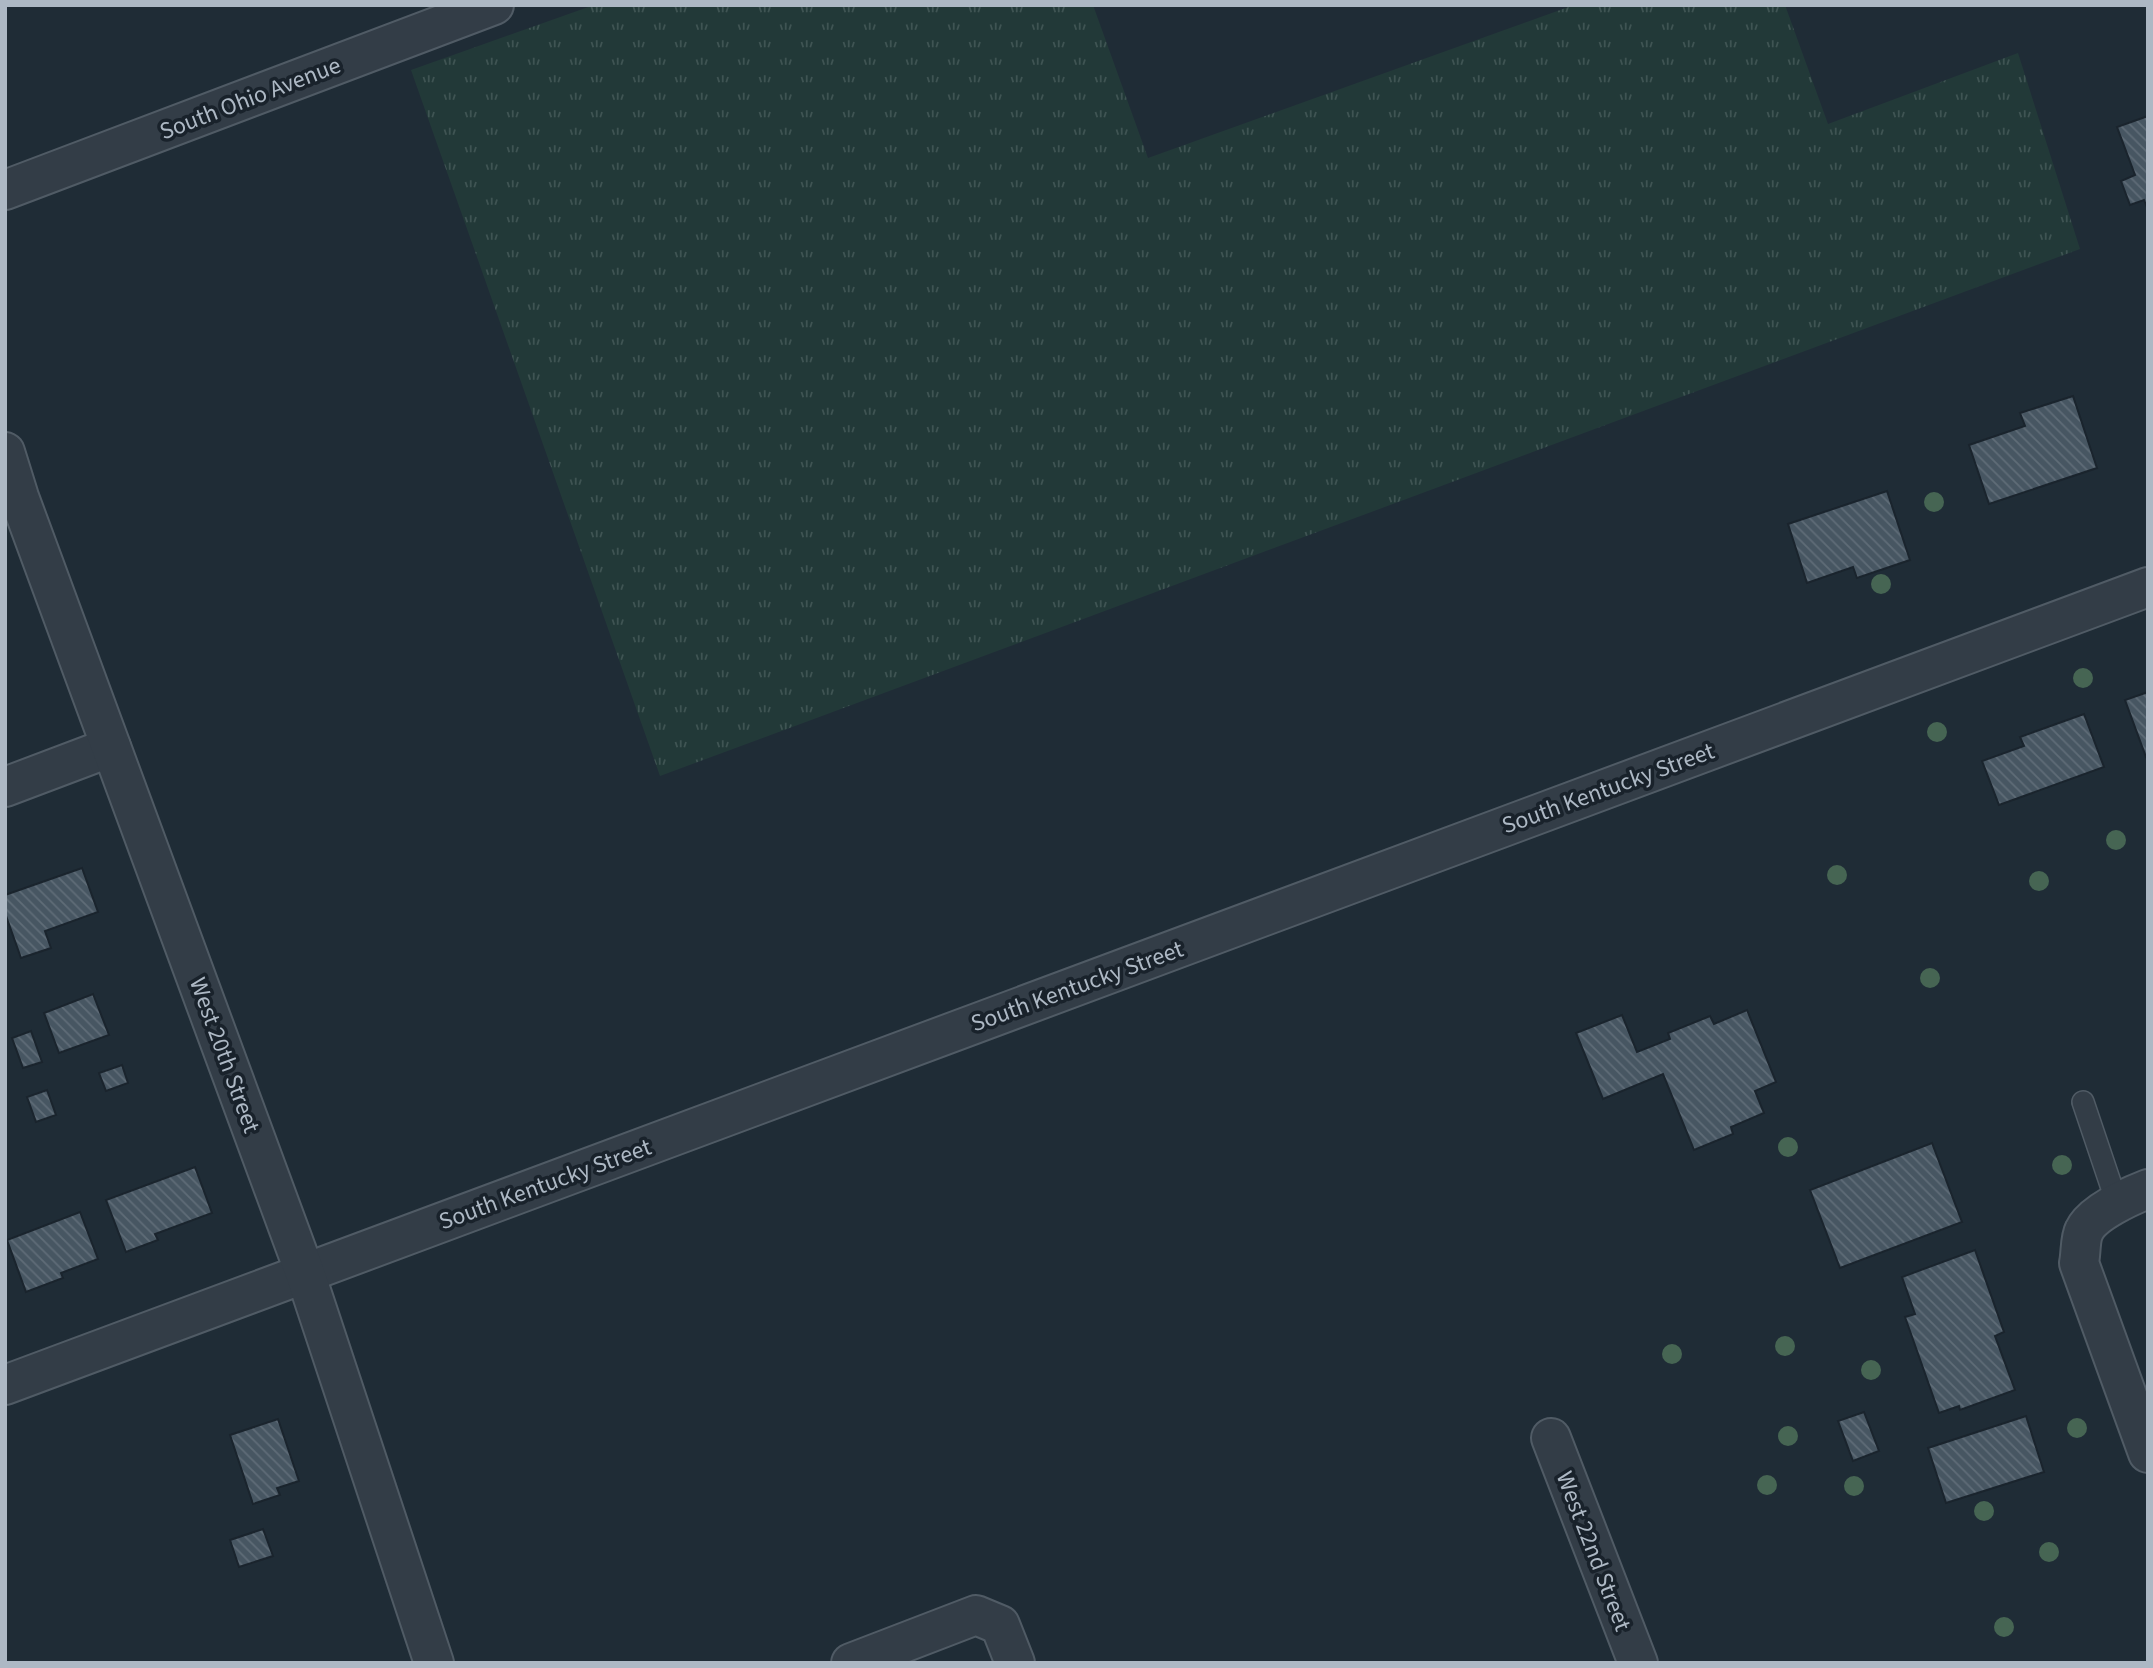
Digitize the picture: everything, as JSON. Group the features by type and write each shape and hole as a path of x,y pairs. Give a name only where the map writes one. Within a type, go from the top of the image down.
{"street":[{"name":"South Ohio Avenue","path":"5,190 495,5"},
{"name":"West 20th Street","path":"5,452 12,499 111,747 305,1273 434,1663"},
{"name":"South Kentucky Street","path":"5,1385 2148,587"},
{"path":"5,787 111,747"},
{"path":"2133,1196 2101,1212 2084,1230 2079,1263 2148,1453"},
{"name":"West 22nd Street","path":"1551,1438 1638,1663"},
{"path":"851,1663 976,1615 1000,1625 1015,1663"}],"lane":[{"path":"2083,1102 2133,1196"}],"green space":[{"path":"594,5 1093,5 1148,158 1574,5 1785,5 1828,124 2018,53 2080,249 660,776 411,70"}],"building":[{"path":"2148,116 2148,210 2144,200 2130,205 2121,181 2135,175 2117,127"},
{"path":"2073,396 2097,468 1989,504 1969,445 2025,426 2020,413"},
{"path":"1887,491 1910,560 1857,578 1853,567 1807,583 1788,524"},
{"path":"2148,692 2148,756 2146,757 2125,700"},
{"path":"2084,714 2104,767 1999,805 1982,761 2024,746 2020,737"},
{"path":"82,868 98,912 45,931 51,948 21,958 5,913 5,895"},
{"path":"93,994 109,1035 59,1053 44,1013"},
{"path":"1747,1010 1776,1082 1755,1091 1764,1113 1731,1127 1733,1134 1694,1150 1663,1074 1603,1099 1576,1033 1622,1015 1637,1052 1670,1039 1668,1033 1710,1016 1714,1024"},
{"path":"31,1031 42,1062 23,1068 12,1038"},
{"path":"122,1065 128,1083 106,1091 99,1073"},
{"path":"47,1090 56,1115 36,1122 27,1097"},
{"path":"1932,1143 1962,1222 1840,1268 1810,1190"},
{"path":"195,1167 212,1213 155,1234 158,1240 126,1252 106,1200"},
{"path":"80,1212 98,1259 61,1273 63,1278 26,1292 7,1240"},
{"path":"1975,1250 2004,1332 1995,1336 2015,1390 1960,1410 1959,1406 1939,1413 1905,1317 1915,1314 1902,1277"},
{"path":"1864,1412 1879,1451 1853,1461 1838,1421"},
{"path":"2026,1416 2044,1472 1946,1503 1928,1448"},
{"path":"278,1419 299,1481 277,1488 280,1495 253,1504 230,1435"},
{"path":"263,1529 273,1556 239,1567 230,1540"}]}
